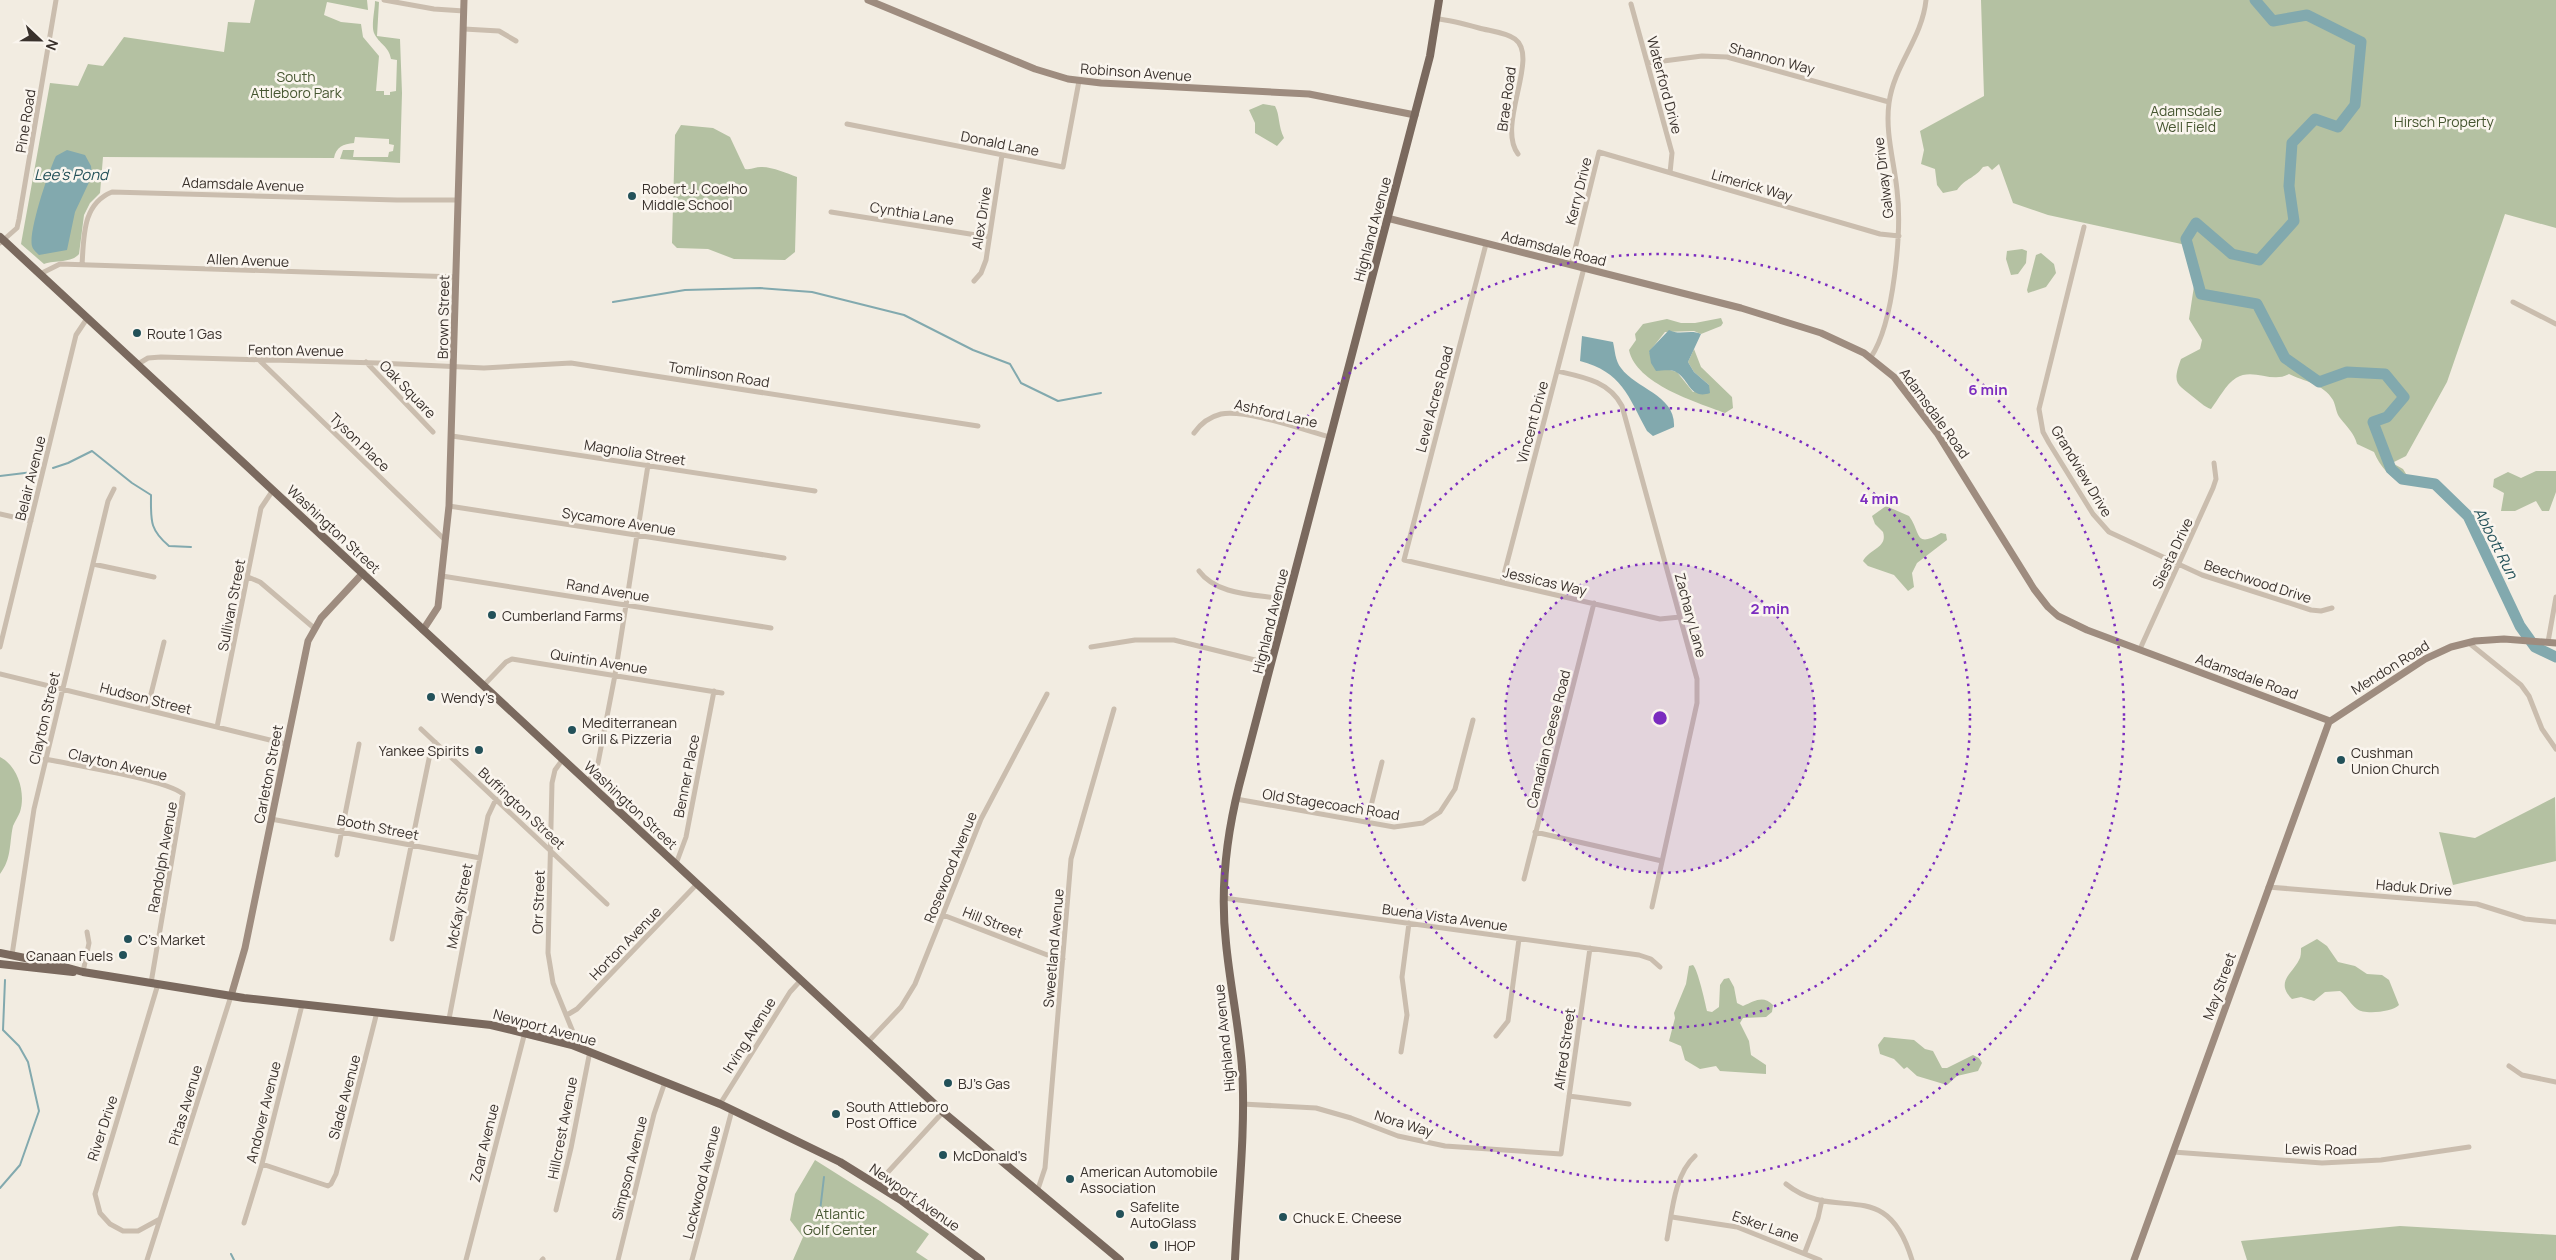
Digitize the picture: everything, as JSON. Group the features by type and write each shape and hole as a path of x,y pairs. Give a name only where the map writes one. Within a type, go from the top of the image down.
{"main road":[{"name":"Highland Avenue","path":"1235,1260 1242,1104 1241,1061 1226,943 1224,898 1226,854 1236,799 1415,115 1437,19 1439,0"},
{"name":"Washington Street","path":"1,240 88,317 943,1112 1120,1260"},
{"name":"Newport Avenue","path":"0,953 83,972 231,996 302,1005 450,1019 525,1032 572,1045 720,1104 818,1151 877,1184 981,1260"},
{"name":"Newport Avenue","path":"0,964 83,972"}],"street":[{"name":"Pine Road","path":"1,240 17,228 56,0"},
{"path":"384,0 434,9 464,11"},
{"name":"Brown Street","path":"423,630 438,607 449,506 455,366 464,0"},
{"name":"Robinson Avenue","path":"868,0 1035,69 1079,81 1309,94 1415,115"},
{"name":"Galway Drive","path":"1870,357 1879,341 1890,297 1899,236 1897,192 1888,132 1889,102 1897,76 1922,24 1926,0"},
{"name":"Waterford Drive","path":"1631,4 1672,153 1670,173"},
{"name":"Brae Road","path":"1437,19 1503,34 1515,39 1521,46 1523,62 1511,132 1512,144 1518,154"},
{"path":"464,30 499,31 516,41"},
{"name":"Shannon Way","path":"1648,64 1702,56 1727,57 1889,102"},
{"name":"Donald Lane","path":"847,124 1063,167 1079,81"},
{"name":"Limerick Way","path":"1599,152 1880,234 1899,236"},
{"name":"Kerry Drive","path":"1571,265 1599,152"},
{"name":"Alex Drive","path":"974,281 986,260 1002,155"},
{"name":"Adamsdale Avenue","path":"82,265 85,225 89,214 102,196 112,192 458,200"},
{"name":"Cynthia Lane","path":"831,212 989,237"},
{"name":"Adamsdale Road","path":"1388,218 1791,323 1839,340 1870,357 1901,385 1946,445 2034,589 2058,616 2074,624 2330,720"},
{"name":"Grandview Drive","path":"2084,227 2041,398 2039,409 2043,432 2069,477 2101,526 2120,538 2178,565"},
{"name":"Level Acres Road","path":"1404,560 1486,244"},
{"name":"Allen Avenue","path":"40,274 60,264 456,276"},
{"name":"Vincent Drive","path":"1502,582 1584,268"},
{"path":"2513,302 2556,324"},
{"name":"Belair Avenue","path":"0,647 76,335 88,317"},
{"name":"Fenton Avenue","path":"138,364 148,358 161,357 455,366"},
{"name":"Tyson Place","path":"258,360 446,540"},
{"name":"Oak Square","path":"366,362 433,432"},
{"name":"Tomlinson Road","path":"455,366 484,368 570,363 978,426"},
{"name":"Zachary Lane","path":"1557,371 1599,383 1611,391 1622,406 1697,679 1698,697 1652,907"},
{"name":"Ashford Lane","path":"1194,433 1206,420 1230,413 1250,416 1330,437"},
{"name":"Magnolia Street","path":"452,436 815,491"},
{"name":"Siesta Drive","path":"2140,649 2215,484 2214,463"},
{"path":"588,782 598,763 615,675 648,465"},
{"name":"Clayton Street","path":"12,955 32,822 45,759 108,501 114,489"},
{"name":"Sullivan Street","path":"217,727 262,508 273,490"},
{"name":"Sycamore Avenue","path":"449,506 784,558"},
{"path":"0,514 31,521"},
{"name":"Jessicas Way","path":"1404,560 1660,619 1680,616"},
{"path":"93,564 154,577"},
{"name":"Beechwood Drive","path":"2178,565 2208,577 2311,610 2321,611 2332,608"},
{"path":"1199,571 1207,580 1228,589 1288,600"},
{"name":"Carleton Street","path":"231,996 245,948 305,650 314,628 363,573"},
{"name":"Rand Avenue","path":"442,576 771,628"},
{"path":"248,577 260,582 314,628"},
{"path":"2548,642 2556,597"},
{"name":"Canadian Geese Road","path":"1524,879 1594,603"},
{"name":"Mendon Road","path":"2330,720 2439,651 2469,643 2521,639 2556,643"},
{"path":"1091,647 1135,640 1174,640 1271,664"},
{"path":"147,710 164,642"},
{"path":"2469,643 2520,685 2529,696 2542,730 2556,749"},
{"name":"Quintin Avenue","path":"483,686 506,662 512,659 722,692"},
{"name":"Hudson Street","path":"0,674 286,744"},
{"name":"Benner Place","path":"676,864 686,837 714,691"},
{"name":"Rosewood Avenue","path":"868,1042 894,1015 911,992 988,805 1047,694"},
{"name":"Sweetland Avenue","path":"1038,1192 1045,1168 1071,859 1114,710"},
{"name":"Old Stagecoach Road","path":"1236,799 1394,827 1409,827 1424,823 1440,812 1455,789 1473,720"},
{"name":"May Street","path":"2134,1260 2330,720"},
{"name":"Buffington Street","path":"421,729 608,904"},
{"path":"392,939 430,754 435,742"},
{"path":"337,855 359,744"},
{"name":"Clayton Avenue","path":"45,759 150,782 178,790 183,794"},
{"name":"Orr Street","path":"562,759 555,770 552,783 549,959 553,983 573,1032 572,1045"},
{"path":"1367,822 1382,762"},
{"name":"Randolph Avenue","path":"154,984 183,794"},
{"name":"McKay Street","path":"450,1019 480,858 490,811 496,799"},
{"name":"Booth Street","path":"271,819 480,858"},
{"path":"1536,832 1662,861"},
{"name":"Horton Avenue","path":"567,1016 577,1009 697,884"},
{"name":"Haduk Drive","path":"2268,887 2477,904 2525,919 2556,922"},
{"name":"Buena Vista Avenue","path":"1224,898 1646,956 1660,967"},
{"name":"Hill Street","path":"942,915 1050,956 1064,959"},
{"path":"1401,1052 1406,1015 1402,968 1409,923"},
{"path":"83,972 88,932"},
{"path":"1496,1036 1508,1021 1519,939"},
{"name":"Alfred Street","path":"1561,1154 1590,948"},
{"name":"Irving Avenue","path":"720,1104 790,992 801,980"},
{"name":"River Drive","path":"154,984 95,1194 100,1214 110,1224 123,1231 138,1231 160,1219"},
{"name":"Pitas Avenue","path":"146,1260 231,996"},
{"name":"Andover Avenue","path":"244,1223 262,1164 302,1005"},
{"name":"Slade Avenue","path":"262,1164 330,1185 336,1174 377,1012"},
{"name":"Zoar Avenue","path":"466,1260 525,1032"},
{"name":"Hillcrest Avenue","path":"556,1210 572,1148 590,1051"},
{"path":"2508,1066 2522,1075 2556,1082"},
{"name":"Simpson Avenue","path":"618,1260 654,1114 665,1082"},
{"path":"1569,1096 1630,1104"},
{"name":"Nora Way","path":"1242,1104 1316,1108 1351,1118 1398,1136 1445,1146 1561,1154"},
{"name":"Lockwood Avenue","path":"692,1260 732,1110"},
{"path":"877,1184 943,1112"},
{"name":"Lewis Road","path":"2173,1152 2322,1163 2381,1160 2469,1147"},
{"path":"1667,1239 1683,1172 1695,1156"},
{"path":"1786,1184 1799,1193 1822,1200 1865,1206 1886,1214 1900,1229 1912,1260"},
{"path":"1805,1252 1818,1218 1822,1200"},
{"name":"Esker Lane","path":"1672,1216 1730,1225 1805,1252 1820,1260"}],"green space":[{"name":"South Attleboro Park","path":"255,0 367,0 368,10 327,2 324,15 341,22 361,24 363,37 379,56 376,91 384,91 384,95 390,95 390,92 396,91 397,60 391,59 388,51 378,40 373,30 375,1 379,2 377,36 400,39 402,93 400,163 340,159 343,150 354,150 353,157 388,157 389,152 393,151 394,145 389,144 389,139 355,137 354,143 343,145 338,149 334,158 103,157 100,193 90,203 84,215 79,254 72,259 44,264 21,244 50,83 78,86 88,64 103,66 124,37 224,52 228,22 250,23"},
{"path":"1981,0 2556,0 2556,228 2505,214 2447,382 2406,456 2394,462 2385,452 2394,464 2403,469 2411,482 2401,484 2385,470 2374,452 2357,444 2352,433 2339,416 2333,400 2324,390 2313,384 2289,374 2283,377 2242,375 2229,384 2211,409 2178,384 2177,375 2181,359 2200,349 2202,340 2189,319 2194,286 2186,254 2186,245 2048,215 2013,203 1999,164 1992,170 1988,166 1983,167 1957,190 1943,193 1937,185 1935,169 1921,164 1924,150 1920,131 1984,96"},
{"path":"1263,104 1275,106 1277,109 1284,138 1277,146 1255,133 1255,123 1249,110"},
{"path":"681,125 713,128 730,137 745,169 766,167 797,177 795,252 785,260 734,259 708,249 677,248 672,243 675,135"},
{"path":"2022,249 2027,251 2026,263 2018,274 2011,275 2006,259 2007,251"},
{"path":"2041,253 2054,264 2056,273 2046,287 2028,293 2027,290 2036,255"},
{"path":"1721,318 1723,323 1721,326 1701,334 1694,331 1665,332 1649,352 1670,370 1677,372 1693,392 1709,385 1694,372 1688,362 1694,349 1701,367 1732,397 1733,408 1725,413 1669,390 1643,373 1634,362 1629,350 1636,340 1635,334 1643,324 1667,319 1681,323 1695,323"},
{"path":"2536,471 2556,471 2556,492 2549,511 2542,511 2536,501 2515,511 2501,511 2504,493 2493,487 2494,479 2508,472 2521,478"},
{"path":"1886,506 1909,516 1922,539 1932,538 1941,533 1946,534 1947,540 1917,563 1912,573 1914,587 1908,591 1894,575 1868,566 1863,561 1883,542 1883,532 1875,524 1872,516"},
{"path":"0,757 16,773 21,789 22,805 13,826 7,862 0,874"},
{"path":"2555,797 2556,861 2453,885 2439,832 2475,838"},
{"path":"2317,939 2327,946 2338,962 2355,966 2367,974 2382,975 2389,980 2399,1005 2385,1011 2361,1011 2340,991 2325,992 2314,1001 2301,997 2292,999 2285,988 2286,978 2300,959 2301,948"},
{"path":"1693,965 1699,979 1707,1011 1712,1012 1719,1007 1720,985 1724,979 1729,978 1734,987 1737,1003 1743,1006 1755,1001 1766,1000 1773,1005 1772,1012 1766,1017 1743,1018 1740,1023 1749,1041 1751,1055 1766,1065 1766,1074 1720,1071 1716,1066 1700,1069 1685,1060 1681,1046 1669,1041 1675,1018 1674,1013 1686,984 1689,966"},
{"path":"1884,1037 1914,1040 1925,1049 1933,1051 1942,1068 1947,1068 1973,1055 1979,1058 1982,1063 1978,1071 1957,1076 1947,1085 1917,1076 1907,1067 1904,1069 1894,1059 1880,1054 1878,1045"},
{"name":"Atlantic Golf Center","path":"815,1160 929,1234 916,1252 928,1260 793,1260 803,1237 790,1220 795,1194"},
{"path":"2400,1226 2556,1235 2556,1260 2247,1260 2241,1241"}],"water":[{"name":"Lee's Pond","path":"67,150 85,155 91,166 92,176 75,212 67,250 39,255 32,246 36,215 56,156"},
{"path":"1669,330 1701,334 1688,362 1694,372 1709,385 1710,393 1698,394 1674,371 1656,371 1651,363 1649,351"},
{"path":"1582,336 1613,342 1616,359 1621,368 1669,407 1673,416 1674,427 1653,436 1647,431 1629,396 1615,379 1606,372 1580,361"}],"waterway":[{"name":"Abbott Run","path":"2255,0 2273,21 2307,15 2361,42 2355,105 2338,127 2315,119 2292,143 2289,186 2294,221 2259,260 2232,254 2196,223 2186,239 2201,294 2257,304 2285,358 2319,382 2347,372 2385,374 2404,397 2387,417 2373,422 2391,469 2402,479 2435,484 2468,516 2520,626 2535,647 2556,657"},
{"path":"613,302 685,290 760,288 812,292 904,315 973,350 1010,364 1021,383 1058,401 1101,393"},
{"path":"53,468 92,451 132,483 151,495 152,524 162,540 169,546 191,547"},
{"path":"0,476 33,472"},
{"path":"0,1188 20,1165 39,1111 28,1062 19,1046 3,1030 5,980"},
{"path":"820,1211 824,1177"},
{"path":"231,1254 234,1260"}],"place":[{"name":"Robert J. Coelho Middle School","path":"632,196"},
{"name":"Route 1 Gas","path":"137,333"},
{"name":"Cumberland Farms","path":"492,615"},
{"name":"Wendy's","path":"431,697"},
{"name":"Mediterranean Grill & Pizzeria","path":"572,730"},
{"name":"Yankee Spirits","path":"479,750"},
{"name":"Cushman Union Church","path":"2341,760"},
{"name":"C's Market","path":"128,939"},
{"name":"Canaan Fuels","path":"123,955"},
{"name":"BJ's Gas","path":"948,1083"},
{"name":"South Attleboro Post Office","path":"836,1114"},
{"name":"McDonald's","path":"943,1155"},
{"name":"American Automobile Association","path":"1070,1179"},
{"name":"Safelite AutoGlass","path":"1120,1214"},
{"name":"Chuck E. Cheese","path":"1283,1217"},
{"name":"IHOP","path":"1154,1245"}],"park label":[{"name":"Adamsdale Well Field","path":"2186,118"},
{"name":"Hirsch Property","path":"2444,121"}]}
